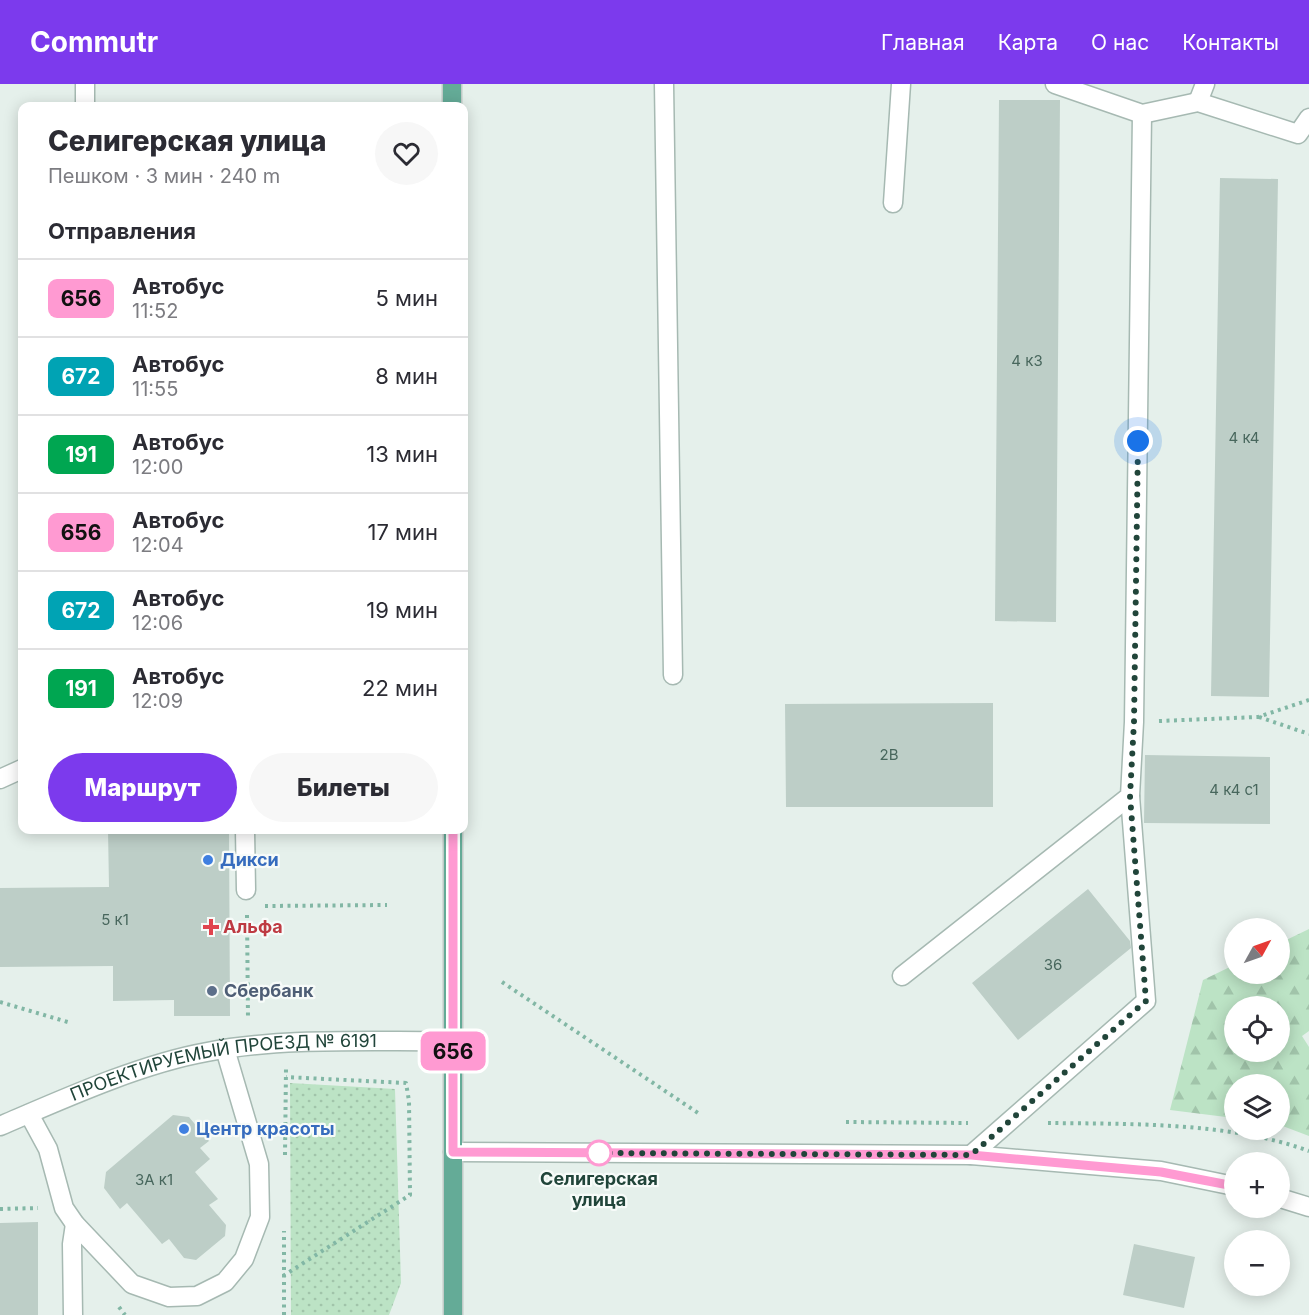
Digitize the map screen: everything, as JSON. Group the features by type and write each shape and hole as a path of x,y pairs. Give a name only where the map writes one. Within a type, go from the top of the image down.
{"main road":[{"path":"452,84 452,102"},
{"path":"453,834 453,1315"}],"street":[{"path":"85,84 85,102"},
{"path":"664,84 673,675"},
{"path":"893,203 901,84"},
{"path":"1055,84 1142,114 1198,102 1298,134 1309,118"},
{"path":"1198,102 1205,84"},
{"path":"971,1155 1146,1001 1130,796 1134,722 1142,114"},
{"path":"0,779 18,772"},
{"path":"902,976 1130,796"},
{"path":"245,834 246,898"},
{"name":"ПРОЕКТИРУЕМЫЙ ПРОЕЗД № 6191","path":"0,1126 175,1059 225,1049 249,1045 453,1041"},
{"path":"29,1114 48,1149 64,1208 75,1224 132,1284 169,1297 197,1296 225,1282 244,1259 260,1217 259,1164 225,1049"},
{"path":"453,1152 971,1155 1161,1172 1224,1184"},
{"path":"1290,1201 1309,1207"},
{"path":"73,1315 72,1244 75,1224"}],"path":[{"path":"1134,722 1258,717 1309,700"},
{"path":"1258,717 1309,734"},
{"path":"248,1018 246,898 387,905"},
{"path":"502,982 698,1113"},
{"path":"0,1002 71,1023"},
{"path":"284,1276 410,1195 409,1101 406,1083 285,1077"},
{"path":"846,1122 1150,1124 1279,1140 1309,1151"},
{"path":"0,1209 64,1208"}],"green space":[{"path":"1309,929 1309,1031 1302,1036 1309,1047 1309,1136 1290,1129 1290,1074 1224,1074 1224,1117 1170,1110 1203,980 1224,970 1224,984 1290,984 1290,938"},
{"path":"290,1083 395,1089 401,1283 389,1315 291,1315"}],"building":[{"path":"999,100 1060,100 1056,622 995,621"},
{"path":"1220,178 1278,179 1269,697 1211,696"},
{"path":"993,703 993,807 786,807 785,704"},
{"path":"1145,755 1270,757 1270,824 1144,823"},
{"path":"108,834 229,834 230,1016 174,1016 174,1000 113,1001 113,966 0,967 0,888 109,887"},
{"path":"1088,889 1130,941 1131,948 1018,1040 972,983"},
{"path":"173,1115 189,1117 209,1141 200,1148 210,1159 195,1172 218,1199 209,1205 226,1225 225,1236 196,1260 184,1258 169,1239 162,1244 127,1203 120,1209 104,1188 106,1172"},
{"path":"38,1222 38,1315 0,1315 0,1223"},
{"path":"1134,1244 1195,1257 1184,1308 1123,1295"}],"bus line":[{"name":"656","path":"453,834 455,980 453,1152 971,1155 1161,1172 1224,1183"}],"place":[{"name":"Дикси","path":"208,860"},
{"name":"Альфа","path":"211,927"},
{"name":"Сбербанк","path":"212,991"},
{"name":"Центр красоты","path":"184,1129"},
{"name":"Селигерская улица","path":"599,1153"}],"route":[{"path":"599,1153 971,1155 1146,1001 1130,796 1134,722 1138,441"}]}
